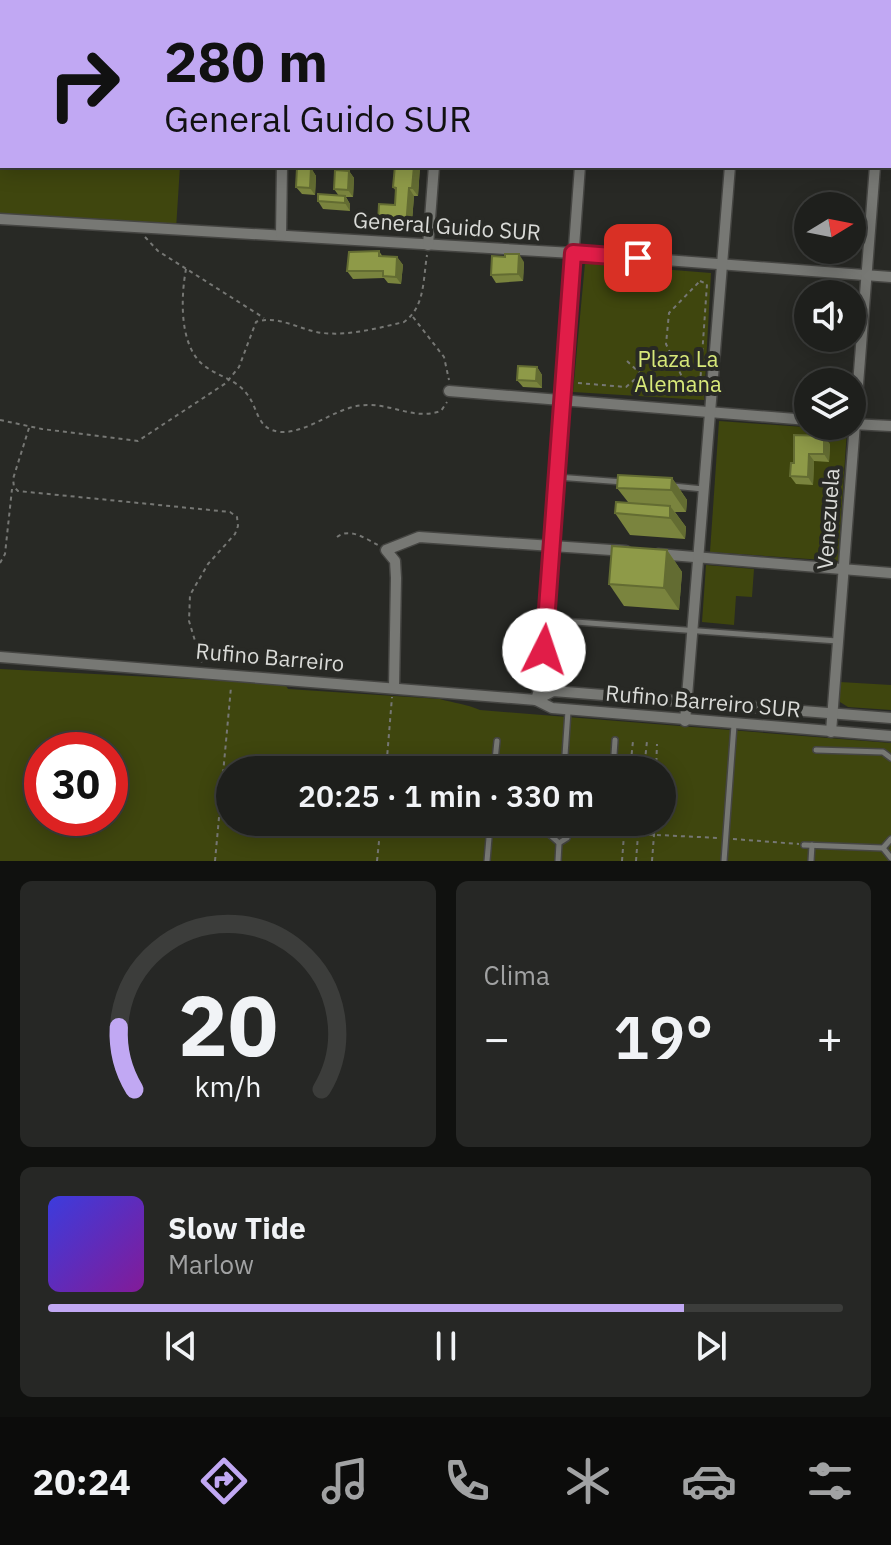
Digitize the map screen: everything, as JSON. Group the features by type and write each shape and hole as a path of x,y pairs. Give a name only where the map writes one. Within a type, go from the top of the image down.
{"street":[{"path":"281,235 282,168"},
{"path":"428,245 434,168"},
{"path":"536,700 542,679 580,168"},
{"path":"685,721 730,168"},
{"name":"Venezuela","path":"859,368 875,168"},
{"name":"General Guido SUR","path":"0,219 573,253 891,277"},
{"path":"449,391 794,419"},
{"path":"866,425 891,426"},
{"name":"Venezuela","path":"831,732 853,440"},
{"path":"393,692 396,578 395,561 386,550 419,537 638,552"},
{"path":"653,554 891,573"},
{"name":"Rufino Barreiro","path":"0,657 202,672 393,692 536,700"},
{"name":"Rufino Barreiro SUR","path":"536,700 553,691 891,718"},
{"name":"Rufino Barreiro SUR","path":"536,700 552,708 568,710 891,736"}],"lane":[{"path":"556,477 629,483"},
{"path":"659,485 704,489"},
{"path":"546,620 838,641"},
{"path":"565,756 568,710"},
{"path":"724,861 734,725"},
{"path":"614,756 615,740"},
{"path":"495,756 497,741"},
{"path":"816,750 883,752 891,758"},
{"path":"487,861 489,836"},
{"path":"551,836 559,843"},
{"path":"559,843 567,836"},
{"path":"883,848 891,839"},
{"path":"558,861 559,843"},
{"path":"804,845 883,848 891,858"},
{"path":"811,861 812,845"}],"path":[{"path":"143,227 146,240 158,251 265,319 321,333 337,334 404,322 412,316 420,305 428,245"},
{"path":"186,269 181,310 193,352 201,363 230,378 247,394 259,420 268,428 283,432 305,427 328,415 369,405 419,415 441,411 449,397 444,357 412,316"},
{"path":"700,281 707,284 700,385 687,387 684,380 666,344 669,313 700,281"},
{"path":"0,420 30,427 138,441 230,378 239,367 256,322 265,319"},
{"path":"627,361 641,374 678,383 684,380"},
{"path":"578,383 626,387 641,374"},
{"path":"0,563 5,554 13,484 30,427"},
{"path":"13,484 18,491 230,512 237,517 235,534 208,564 190,595 189,621 200,651 202,672"},
{"path":"337,537 350,532 386,550"},
{"path":"215,861 232,682"},
{"path":"387,756 393,692"},
{"path":"631,756 633,741"},
{"path":"645,756 647,741"},
{"path":"657,744 657,756"},
{"path":"377,861 380,836"},
{"path":"622,861 624,836"},
{"path":"636,861 638,836"},
{"path":"652,861 654,836"},
{"path":"676,836 804,845"}],"green space":[{"path":"0,168 180,168 176,229 0,220"},
{"name":"Plaza La Alemana","path":"585,263 711,273 704,400 573,392"},
{"path":"719,421 794,426 794,440 846,440 838,561 710,552"},
{"path":"706,565 754,569 752,597 736,596 734,625 702,622"},
{"path":"0,669 285,684 288,689 440,699 480,710 891,743 891,861 0,861"},
{"path":"840,682 891,685 891,710 848,707 840,702"}],"building":[{"path":"297,168 311,168 310,188 296,187"},
{"path":"395,168 414,168 406,227 378,224 379,204 395,205 396,188 393,187"},
{"path":"335,170 349,171 348,190 334,189"},
{"path":"318,194 345,196 345,203 318,201"},
{"path":"379,251 379,256 397,257 396,277 383,276 383,271 347,271 349,252"},
{"path":"505,254 519,254 518,274 491,275 492,256 505,257"},
{"path":"518,366 537,367 536,381 517,380"},
{"path":"794,440 824,440 824,454 809,454 808,477 790,476 791,463 794,463"},
{"path":"618,475 672,478 671,490 617,488"},
{"path":"616,502 670,506 670,518 615,513"},
{"path":"612,546 667,550 664,588 609,584"}],"route":[{"path":"544,650 573,253 638,258"}]}
